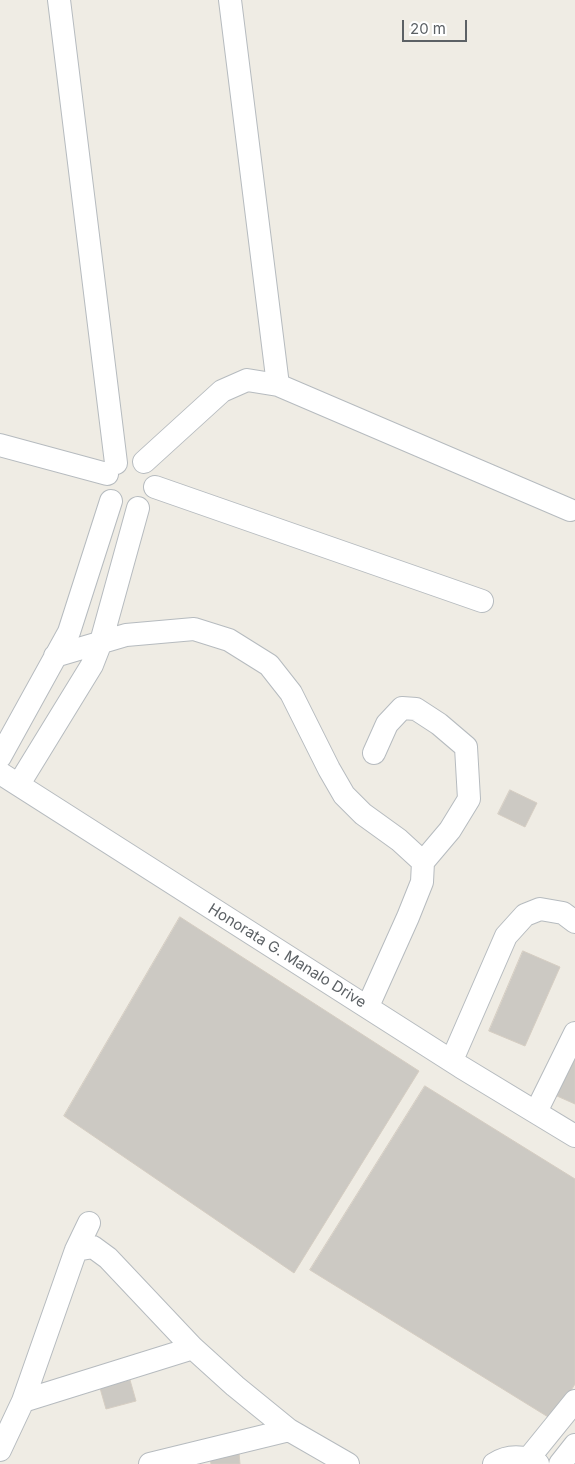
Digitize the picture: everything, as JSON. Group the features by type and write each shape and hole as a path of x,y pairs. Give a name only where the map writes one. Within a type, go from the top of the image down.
{"street":[{"path":"0,445 111,468 130,458 144,462 153,473 156,487 150,500 138,508 123,508 111,500 105,488 111,468 59,0"},
{"path":"230,0 278,385"},
{"path":"144,462 222,390 247,380 278,385 570,510"},
{"path":"156,487 482,601"},
{"path":"0,757 69,632 111,500"},
{"path":"9,779 92,665 101,642 138,508"},
{"path":"55,656 126,635 194,629 229,640 269,665 290,693 328,769 344,795 363,814 399,840 423,862"},
{"path":"368,1006 422,882 423,862 450,830 469,799 466,747 439,724 416,709 402,708 387,724 374,753"},
{"name":"Honorata G. Manalo Drive","path":"9,779 461,1067 575,1136"},
{"path":"452,1060 506,936 525,915 540,909 563,913 575,922"},
{"path":"536,1112 575,1033"},
{"path":"0,1450 22,1401 76,1250 89,1222"},
{"path":"76,1250 92,1247 108,1258 193,1348 235,1386 289,1430 348,1464"},
{"path":"22,1401 193,1348"},
{"path":"494,1464 502,1459 515,1457 533,1461 575,1401"},
{"path":"150,1464 289,1430"},
{"path":"560,1464 575,1445"}],"building":[{"path":"510,790 537,803 525,827 498,814"},
{"path":"180,917 419,1071 294,1273 64,1116"},
{"path":"523,951 560,967 525,1046 489,1031"},
{"path":"575,1052 575,1104 557,1096"},
{"path":"425,1086 575,1179 575,1384 553,1420 310,1270"},
{"path":"130,1380 136,1401 106,1409 100,1388"},
{"path":"239,1453 240,1464 211,1464 210,1457"}]}
